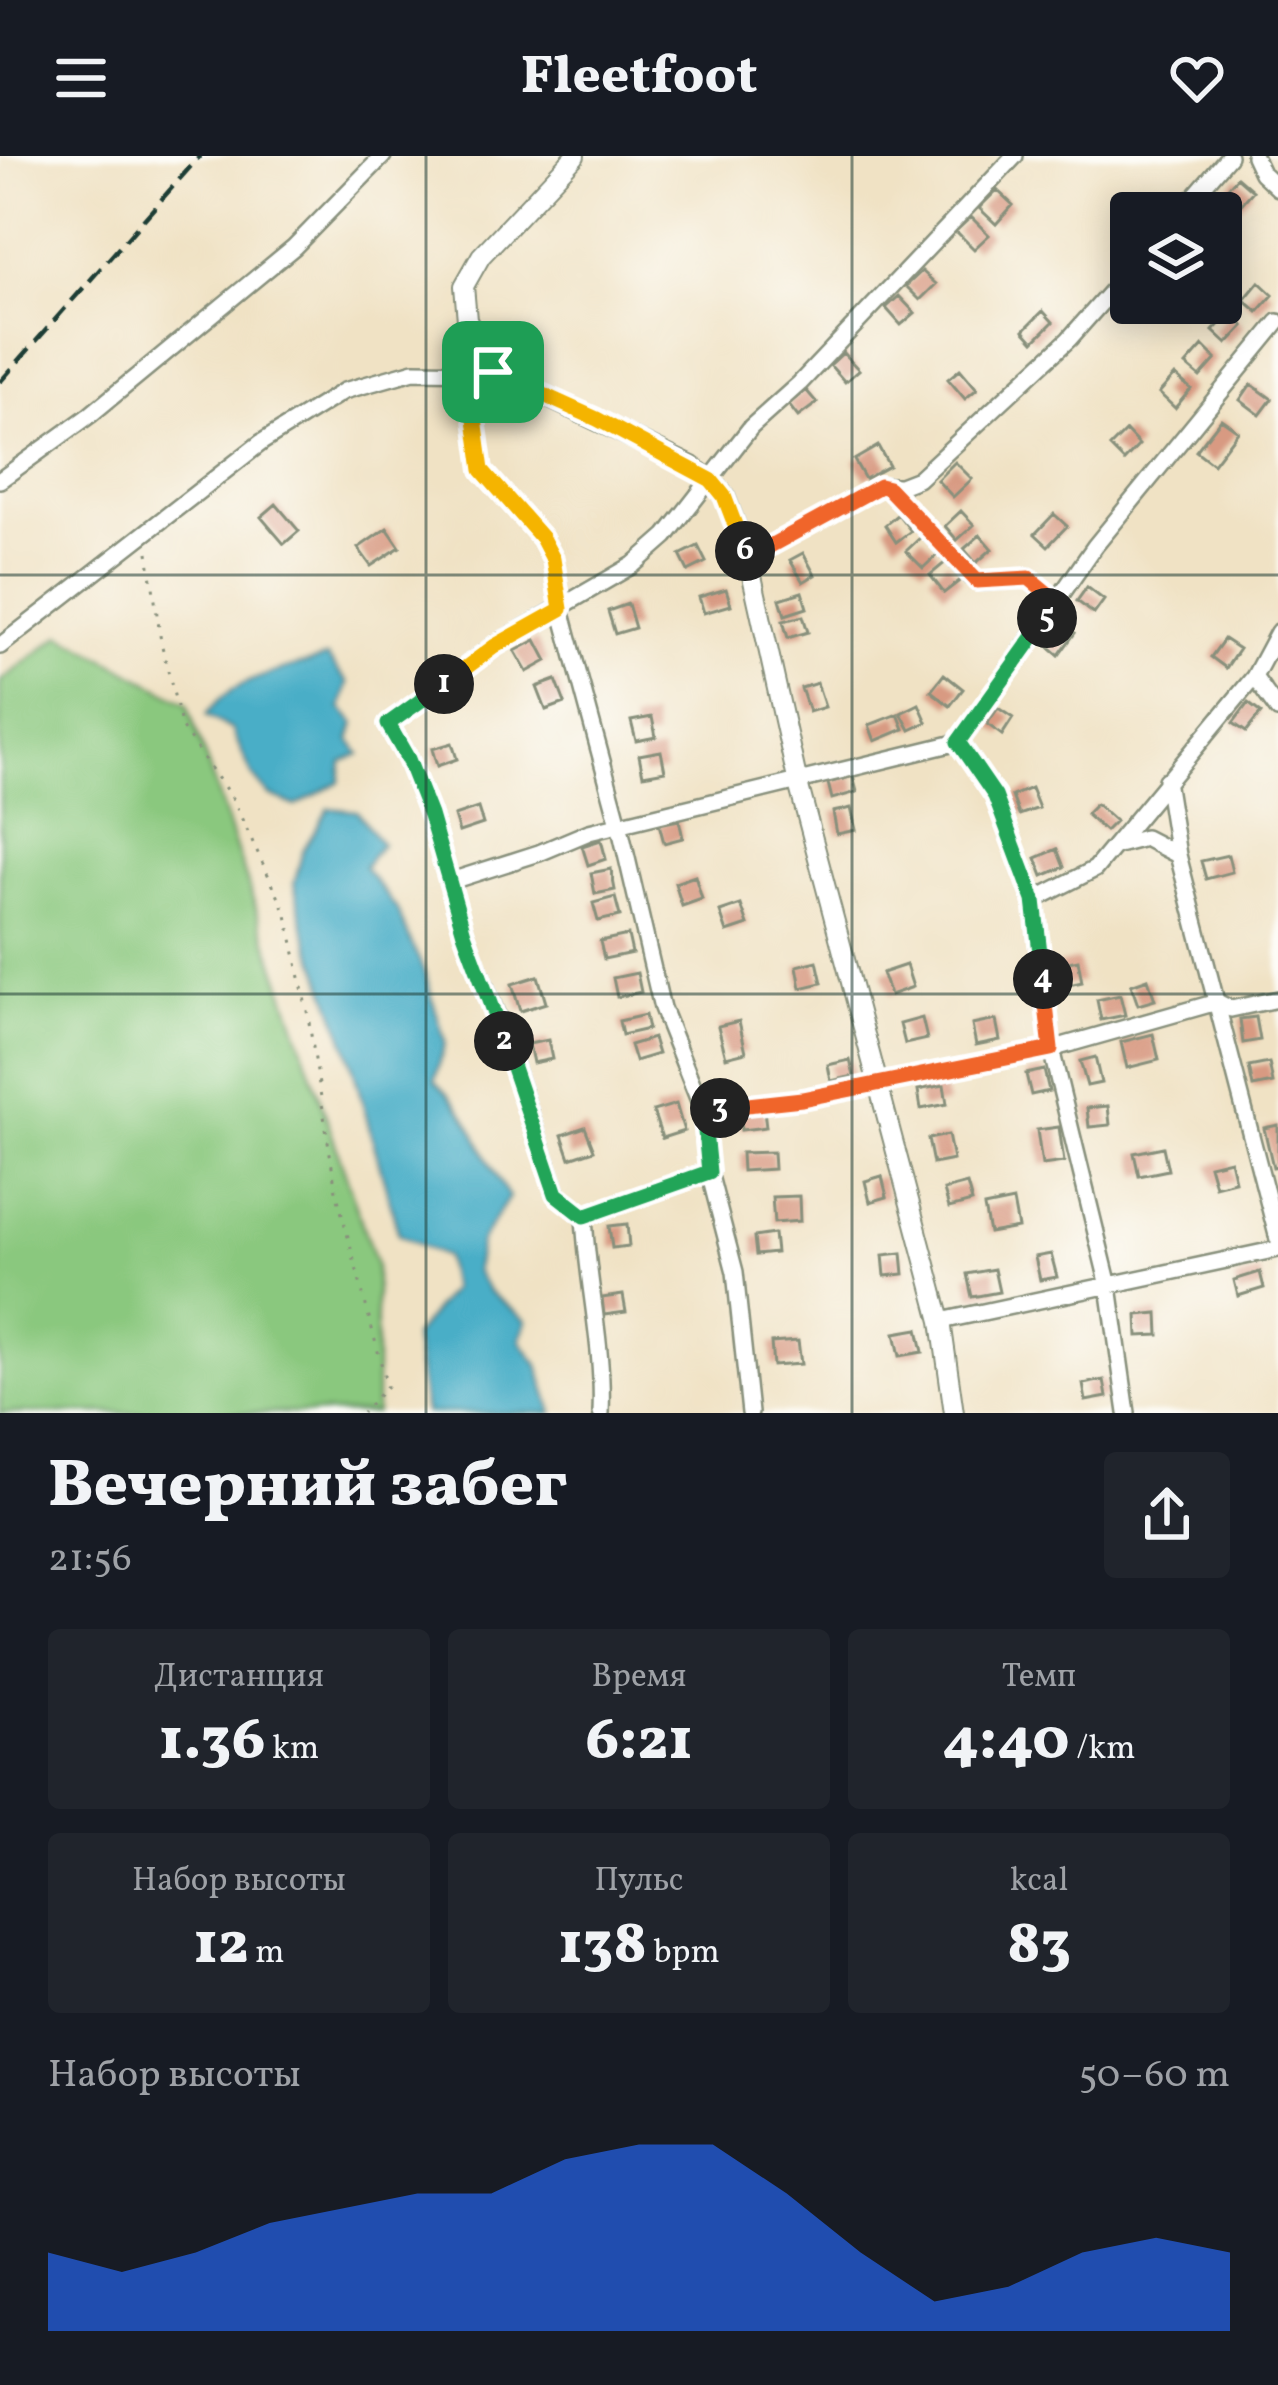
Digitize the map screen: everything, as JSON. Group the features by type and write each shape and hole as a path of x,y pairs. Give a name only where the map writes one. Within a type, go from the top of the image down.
{"street":[{"path":"0,480 90,415 294,247 383,156"},
{"path":"493,372 467,320 464,286 481,256 575,156"},
{"path":"601,1413 603,1372 584,1216 556,1194 408,759 388,724 495,646 634,565 666,536 751,428 1015,156"},
{"path":"1198,192 1229,156"},
{"path":"1254,156 1262,173 1278,188"},
{"path":"748,558 880,486 918,479 1069,339 1110,293"},
{"path":"451,881 619,824 958,742 1095,546 1278,322"},
{"path":"0,646 262,442 344,391 414,371 493,372 616,428 711,480 724,496 748,558 797,779 941,1321 954,1413"},
{"path":"493,372 474,412 482,470 542,538 553,559 561,609 662,1008 703,1111 709,1172 735,1272 750,1413"},
{"path":"888,488 977,581 1029,578 1059,603"},
{"path":"1034,900 1095,869 1254,677 1278,632"},
{"path":"1254,677 1278,710"},
{"path":"958,742 995,796 1034,900 1051,1049 1109,1286 1127,1413"},
{"path":"1166,780 1178,855 1278,1239"},
{"path":"1114,846 1145,838 1178,855"},
{"path":"703,1111 802,1099 1051,1049 1216,1002 1231,1010 1278,999"},
{"path":"584,1216 709,1172"},
{"path":"941,1321 1278,1250"}],"path":[{"path":"145,533 161,642 182,728 232,798 287,915 336,1191 387,1387 362,1413"}],"green space":[{"path":"61,635 187,703 376,1265 376,1413 0,1413 0,682"}],"water":[{"path":"327,657 348,683 341,708 355,723 350,740 360,754 342,762 340,781 296,806 269,795 252,775 232,730 206,715 216,702 244,684"},
{"path":"329,808 357,811 381,844 364,867 396,908 426,976 445,1042 435,1080 470,1123 509,1197 480,1242 475,1270 488,1291 527,1321 520,1340 538,1365 553,1413 425,1413 413,1337 451,1289 445,1257 399,1235 348,1050 305,930 294,884 303,850"}],"building":[{"path":"1237,177 1253,191 1242,203 1242,192 1224,192"},
{"path":"997,190 1013,205 996,224 979,208"},
{"path":"971,217 989,235 974,249 956,231"},
{"path":"922,271 936,284 920,300 906,286"},
{"path":"1259,282 1273,295 1258,312 1244,300"},
{"path":"899,296 915,313 901,325 886,308"},
{"path":"1043,311 1053,322 1034,341 1024,330"},
{"path":"1220,324 1244,326 1227,344 1213,331"},
{"path":"1203,346 1216,359 1200,377 1186,365"},
{"path":"843,353 859,370 845,382 830,365"},
{"path":"960,369 977,389 965,399 948,379"},
{"path":"1175,375 1191,389 1175,408 1159,393"},
{"path":"1251,384 1272,399 1260,415 1240,400"},
{"path":"806,390 817,403 798,417 788,404"},
{"path":"1221,419 1238,431 1213,464 1196,451"},
{"path":"1126,431 1139,445 1124,461 1110,447"},
{"path":"878,446 889,466 865,479 854,460"},
{"path":"955,462 972,479 953,497 937,480"},
{"path":"276,504 299,531 284,544 261,517"},
{"path":"961,511 974,525 957,540 945,526"},
{"path":"898,514 911,531 896,542 885,525"},
{"path":"1054,514 1067,526 1048,546 1035,534"},
{"path":"387,528 400,547 371,566 358,548"},
{"path":"980,535 992,549 976,563 964,549"},
{"path":"922,536 939,553 923,568 906,551"},
{"path":"698,546 706,562 688,571 680,555"},
{"path":"803,553 815,575 803,582 790,560"},
{"path":"947,561 962,579 944,593 930,575"},
{"path":"1087,587 1104,600 1094,614 1077,601"},
{"path":"726,589 731,605 704,613 699,597"},
{"path":"802,592 807,608 785,615 780,599"},
{"path":"628,604 635,628 615,634 608,611"},
{"path":"803,616 808,632 788,638 783,621"},
{"path":"1062,625 1075,633 1059,655 1046,644"},
{"path":"1224,639 1239,649 1226,668 1211,657"},
{"path":"536,640 547,661 527,672 515,651"},
{"path":"944,674 963,689 950,706 931,691"},
{"path":"556,680 565,703 546,710 537,687"},
{"path":"817,683 825,707 809,712 801,688"},
{"path":"1248,703 1261,713 1246,732 1233,723"},
{"path":"919,704 927,722 910,730 901,713"},
{"path":"998,708 1013,718 1002,735 987,724"},
{"path":"898,714 904,729 875,741 869,725"},
{"path":"652,717 656,737 636,741 631,721"},
{"path":"452,743 457,759 437,766 432,749"},
{"path":"661,751 665,771 643,775 639,755"},
{"path":"853,776 857,792 832,799 828,783"},
{"path":"1031,788 1039,808 1019,815 1012,796"},
{"path":"1096,804 1115,821 1105,831 1086,814"},
{"path":"478,808 483,824 459,832 454,816"},
{"path":"851,808 856,830 837,834 833,812"},
{"path":"679,820 683,838 664,843 659,824"},
{"path":"601,840 606,859 588,865 582,846"},
{"path":"1057,849 1064,867 1043,876 1036,858"},
{"path":"1228,855 1232,872 1206,879 1201,861"},
{"path":"611,869 615,890 595,894 591,873"},
{"path":"695,876 702,899 682,906 675,883"},
{"path":"615,897 620,916 598,921 593,903"},
{"path":"741,905 748,925 727,932 720,912"},
{"path":"628,935 632,953 604,959 600,941"},
{"path":"1078,960 1082,982 1064,986 1059,964"},
{"path":"817,961 822,983 801,988 797,966"},
{"path":"906,965 913,987 890,995 882,973"},
{"path":"637,973 641,992 617,997 613,978"},
{"path":"538,976 546,1003 520,1011 512,984"},
{"path":"1148,979 1155,1000 1138,1005 1131,985"},
{"path":"1120,995 1125,1015 1101,1020 1097,1000"},
{"path":"645,1015 648,1029 622,1035 619,1021"},
{"path":"1256,1017 1260,1040 1243,1043 1240,1019"},
{"path":"922,1018 927,1039 905,1044 900,1024"},
{"path":"996,1020 1000,1040 976,1045 972,1025"},
{"path":"739,1021 746,1052 726,1057 718,1026"},
{"path":"1153,1034 1159,1060 1127,1068 1121,1042"},
{"path":"653,1038 658,1054 635,1061 630,1045"},
{"path":"548,1040 552,1059 533,1063 529,1044"},
{"path":"1095,1057 1101,1083 1087,1086 1080,1061"},
{"path":"850,1060 854,1076 831,1081 828,1065"},
{"path":"1269,1063 1273,1083 1253,1087 1249,1067"},
{"path":"1044,1070 1049,1091 1031,1095 1026,1074"},
{"path":"944,1085 947,1104 921,1109 918,1090"},
{"path":"676,1104 684,1131 662,1138 653,1111"},
{"path":"1108,1106 1110,1125 1089,1127 1087,1108"},
{"path":"764,1110 766,1127 741,1130 739,1113"},
{"path":"1278,1125 1278,1166 1273,1167 1264,1128"},
{"path":"585,1127 594,1150 570,1158 562,1135"},
{"path":"1059,1127 1064,1162 1042,1165 1037,1130"},
{"path":"948,1135 953,1160 933,1164 928,1139"},
{"path":"1163,1147 1168,1170 1139,1176 1134,1153"},
{"path":"773,1152 774,1169 742,1171 741,1153"},
{"path":"1230,1160 1235,1181 1215,1186 1209,1165"},
{"path":"882,1176 887,1197 870,1202 865,1181"},
{"path":"967,1184 972,1202 949,1208 944,1190"},
{"path":"799,1196 800,1221 774,1223 772,1197"},
{"path":"1013,1201 1018,1228 989,1233 984,1207"},
{"path":"627,1224 629,1246 612,1248 609,1226"},
{"path":"774,1234 776,1253 756,1255 754,1237"},
{"path":"902,1253 904,1274 885,1276 883,1255"},
{"path":"1051,1254 1057,1277 1040,1280 1035,1257"},
{"path":"994,1269 999,1292 972,1297 967,1274"},
{"path":"1260,1272 1264,1288 1238,1296 1234,1280"},
{"path":"623,1295 626,1312 604,1315 602,1298"},
{"path":"1158,1313 1159,1335 1138,1336 1137,1315"},
{"path":"918,1329 923,1352 900,1356 895,1333"},
{"path":"798,1341 801,1364 773,1366 771,1343"},
{"path":"1104,1380 1107,1397 1086,1401 1083,1384"}],"railway":[{"path":"0,382 200,156"}],"route":[{"path":"493,372 692,466 724,496 748,558 880,486 888,488 971,578 1029,578 1059,603 958,742 995,796 1034,900 1051,1049 802,1099 703,1111 709,1172 584,1216 556,1194 464,933 430,815 388,724 495,646 561,609 553,559 542,538 482,470 474,412 493,372"}]}
